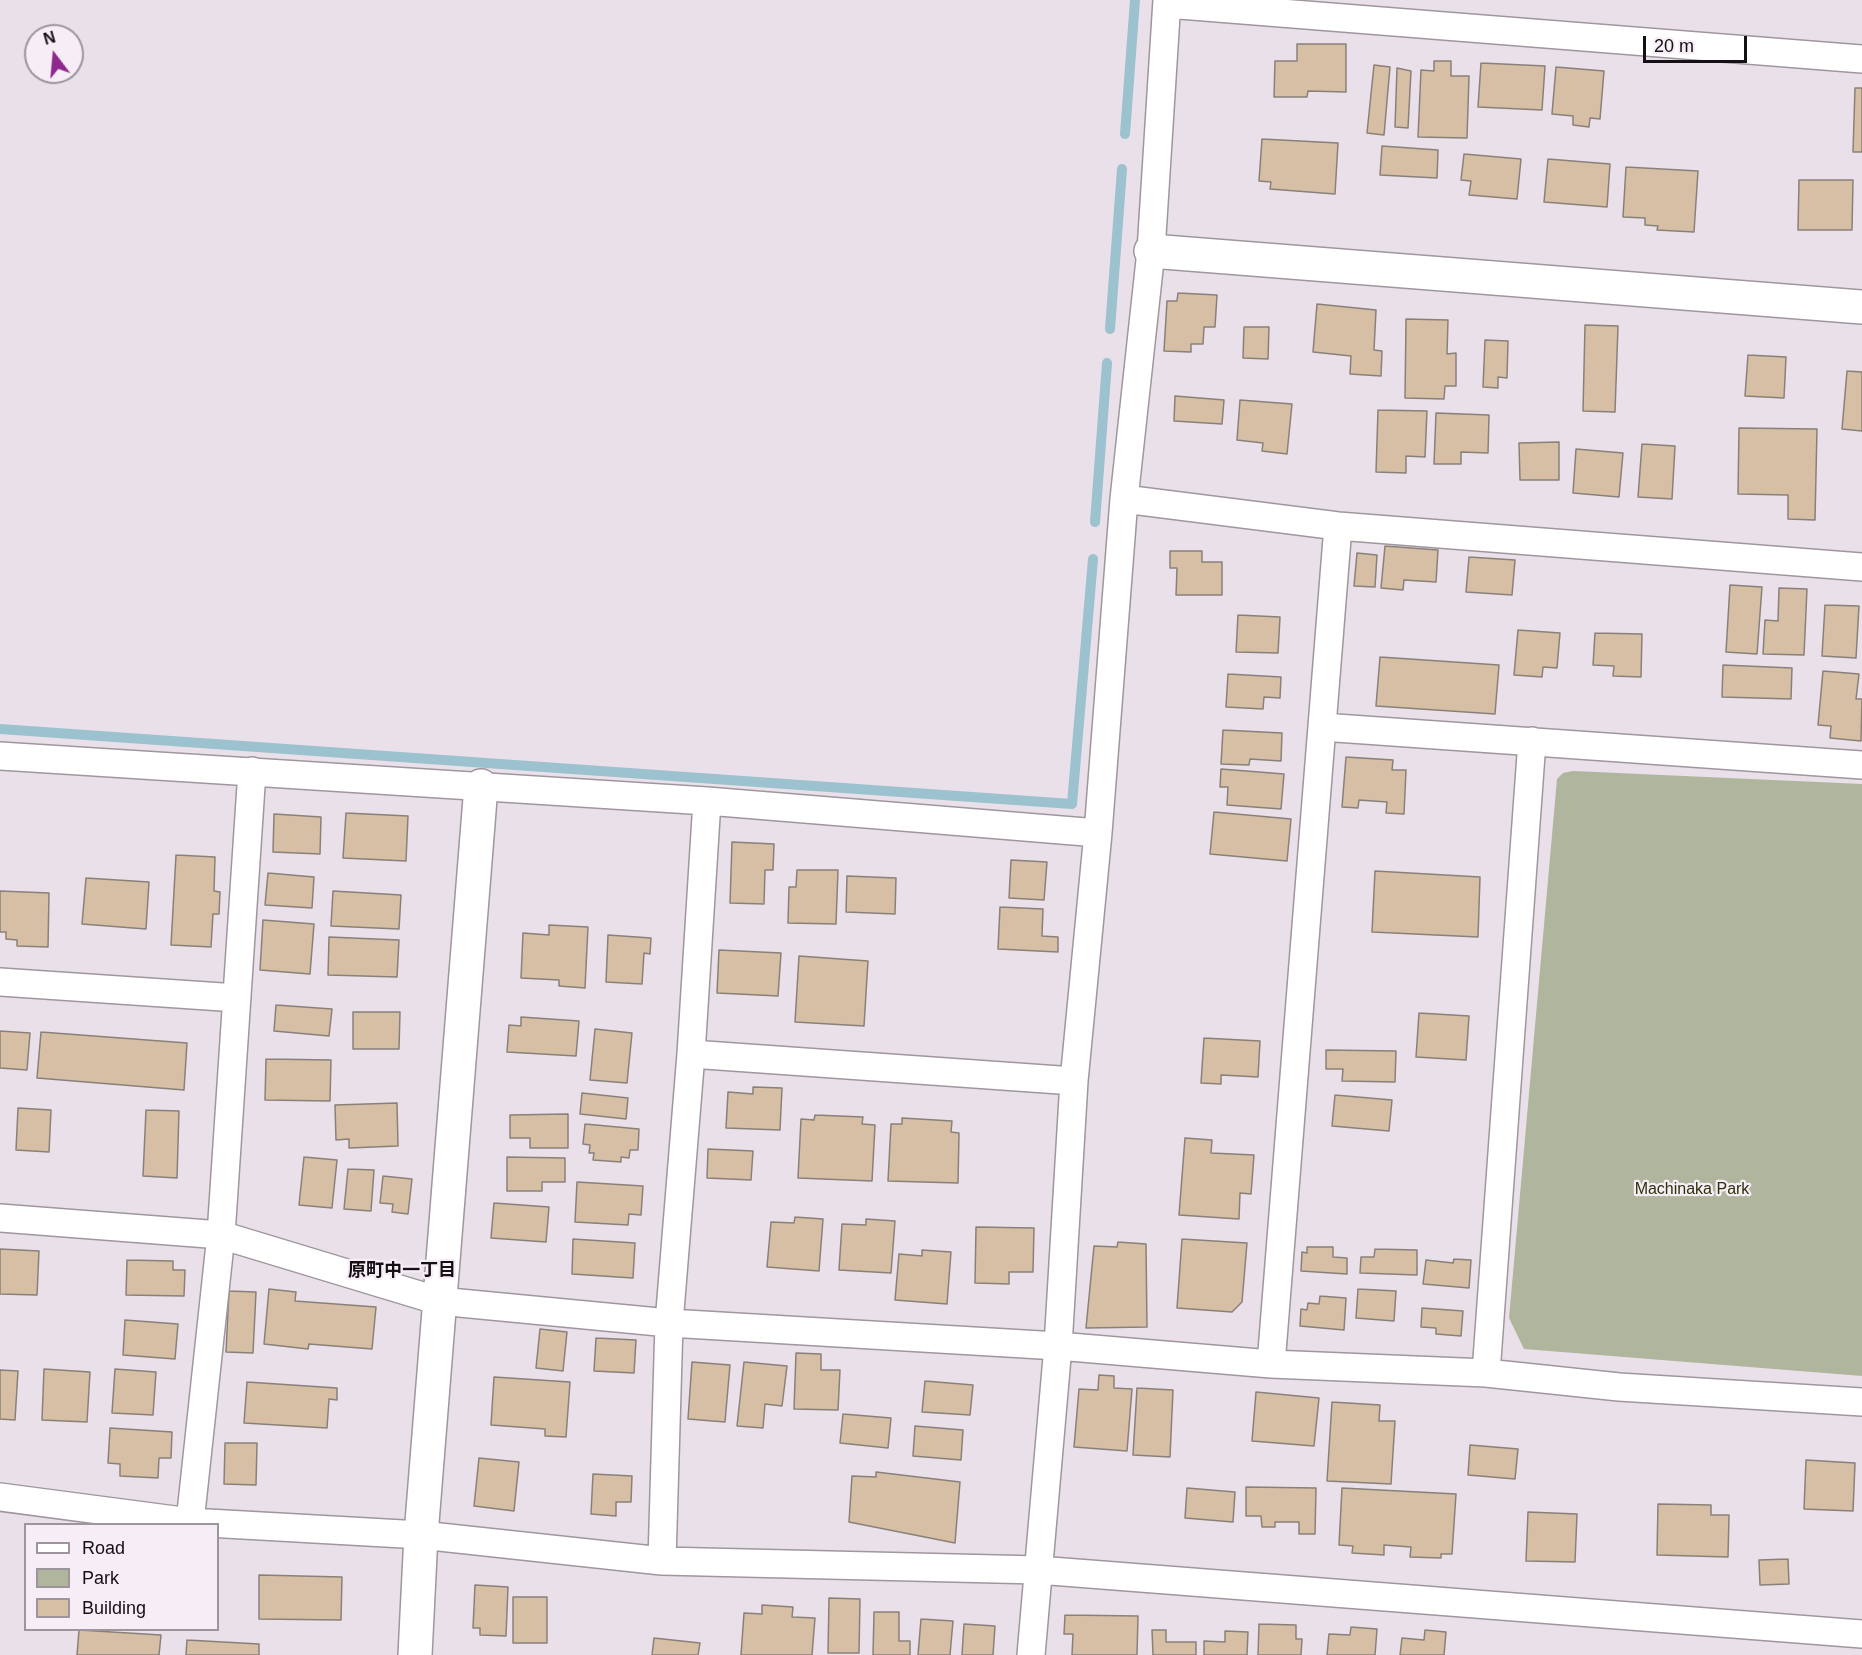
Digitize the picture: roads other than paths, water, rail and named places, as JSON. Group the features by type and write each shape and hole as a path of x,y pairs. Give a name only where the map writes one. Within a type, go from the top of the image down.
{"street":[{"path":"1031,1655 1058,1346 1074,1081 1098,834 1124,499 1151,251 1167,2 1862,59"},
{"path":"1151,251 1862,307"},
{"path":"1124,499 1338,526 1862,567"},
{"path":"1271,1364 1338,526"},
{"path":"1322,727 1862,765"},
{"path":"1486,1373 1532,741"},
{"path":"0,756 707,801 1098,834"},
{"path":"190,1522 222,1234 252,771"},
{"path":"415,1655 421,1535 481,786"},
{"path":"662,1561 669,1323 691,1053 707,801"},
{"path":"0,982 237,998"},
{"path":"691,1053 1074,1081"},
{"path":"0,1218 222,1234 439,1301 669,1323 1058,1346 1271,1364 1486,1373 1619,1387 1862,1402"},
{"path":"0,1497 208,1523"},
{"path":"219,1524 421,1535 662,1561 1038,1569 1862,1634"}],"waterway":[{"path":"1125,134 1135,0"},
{"path":"1110,329 1122,169"},
{"path":"1095,522 1107,363"},
{"path":"0,729 1072,804 1093,559"}],"district":[{"name":"原町中一丁目","path":"402,1271"}],"park label":[{"name":"Machinaka Park","path":"1692,1190"}]}
